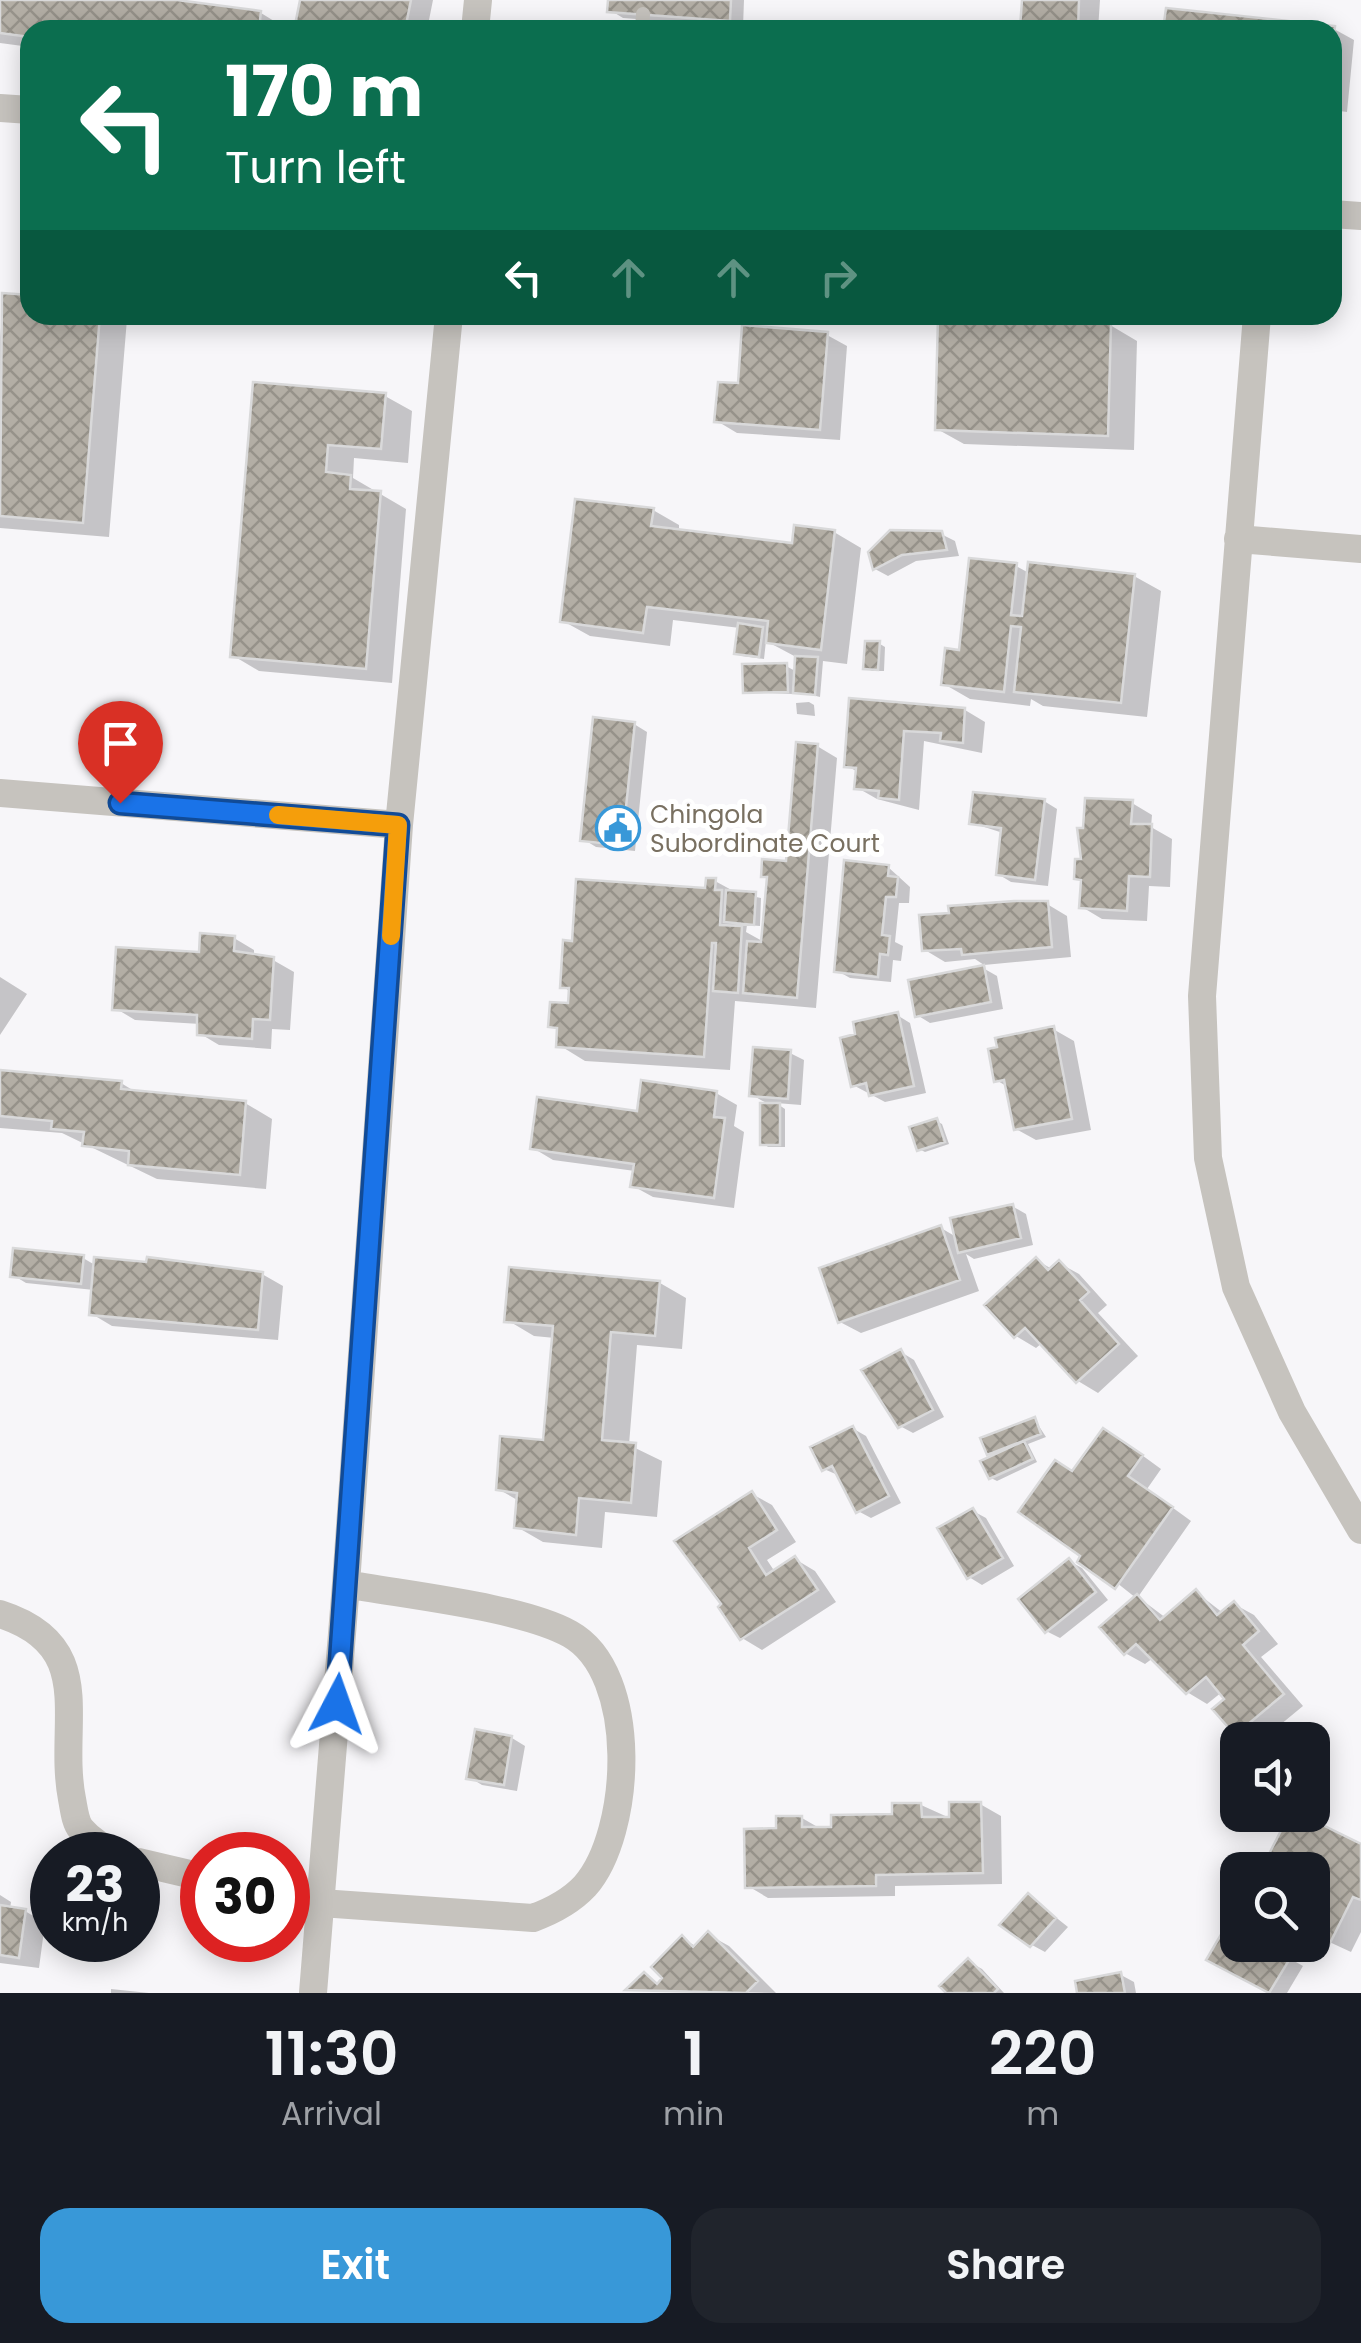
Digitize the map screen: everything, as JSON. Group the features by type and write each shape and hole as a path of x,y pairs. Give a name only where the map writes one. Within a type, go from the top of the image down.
{"street":[{"path":"313,1993 346,1584 398,825 448,325"},
{"path":"1256,325 1202,996 1208,1158 1236,1287 1292,1412 1361,1530"},
{"path":"1238,540 1361,549"},
{"path":"0,793 398,825"},
{"path":"310,1900 533,1918 556,1909 585,1886 602,1858 616,1810 623,1750 616,1704 594,1660 574,1636 543,1622 346,1584"},
{"path":"0,1614 24,1622 62,1658 69,1683 71,1790 78,1826 85,1832"}],"building":[{"path":"0,0 177,0 261,11 260,20 20,20 20,36 0,33"},
{"path":"300,0 411,0 407,20 296,20"},
{"path":"608,0 731,0 730,20 607,12"},
{"path":"1022,0 1079,0 1078,20 1021,20"},
{"path":"1166,8 1279,20 1164,20"},
{"path":"2,293 20,294 20,325 99,325 83,523 0,516"},
{"path":"742,325 828,332 820,430 714,422 718,382 738,383"},
{"path":"938,325 1111,325 1108,436 935,430"},
{"path":"253,382 386,393 381,449 328,445 326,472 351,475 350,489 381,491 366,669 230,657"},
{"path":"575,499 654,508 651,526 792,543 794,525 835,530 821,650 766,643 768,621 647,607 643,633 560,622"},
{"path":"890,530 942,531 947,550 902,555 873,570 868,552"},
{"path":"969,558 1017,563 1011,615 1022,616 1028,562 1135,574 1121,703 1014,692 1021,627 1011,626 1004,692 941,685 945,648 959,650"},
{"path":"738,623 763,627 759,657 734,654"},
{"path":"865,641 880,641 878,670 863,669"},
{"path":"795,656 818,657 815,695 793,693"},
{"path":"787,663 788,692 743,693 742,664"},
{"path":"849,698 965,708 963,743 940,741 941,733 904,731 899,800 878,798 879,791 854,789 856,768 844,767"},
{"path":"593,717 635,722 622,845 580,841"},
{"path":"796,742 818,744 797,998 743,993 747,941 761,942 767,877 761,877 762,859 786,861"},
{"path":"973,792 1045,799 1035,880 996,875 1001,828 969,824"},
{"path":"1085,798 1133,800 1131,824 1152,824 1150,877 1129,876 1127,911 1079,908 1081,880 1074,879 1075,859 1081,859 1077,828 1083,828"},
{"path":"844,860 889,865 888,876 898,877 896,897 886,897 882,935 890,936 888,955 880,954 878,977 834,972"},
{"path":"706,878 716,878 715,890 722,890 720,925 742,926 738,993 713,991 716,943 712,943 704,1057 556,1047 557,1028 548,1027 550,1002 568,1003 569,988 560,988 563,940 572,941 576,879 705,888"},
{"path":"726,890 756,892 754,925 724,922"},
{"path":"1048,901 1052,947 962,955 961,949 922,951 919,915 949,913 948,906"},
{"path":"200,933 235,936 234,951 274,957 270,1020 253,1019 252,1039 197,1035 197,1015 112,1010 116,947 199,952"},
{"path":"984,965 991,1002 915,1017 908,980"},
{"path":"898,1012 914,1086 869,1096 866,1083 851,1087 840,1038 855,1034 853,1022"},
{"path":"1054,1026 1072,1119 1014,1130 1004,1080 994,1082 988,1049 997,1047 995,1038"},
{"path":"753,1047 791,1050 788,1099 749,1096"},
{"path":"0,1070 122,1081 121,1089 246,1101 240,1175 128,1165 129,1151 82,1146 84,1132 51,1129 52,1121 0,1116"},
{"path":"641,1080 717,1091 714,1117 725,1118 714,1198 630,1187 634,1164 530,1149 537,1097 637,1111"},
{"path":"760,1103 780,1103 780,1145 760,1145"},
{"path":"937,1118 945,1142 917,1151 909,1127"},
{"path":"1013,1204 1021,1238 958,1253 950,1218"},
{"path":"941,1225 960,1280 838,1323 819,1268"},
{"path":"13,1248 84,1255 81,1284 10,1277"},
{"path":"94,1257 146,1262 147,1257 263,1272 258,1330 89,1315"},
{"path":"1036,1257 1048,1270 1059,1260 1089,1292 1080,1300 1119,1344 1076,1383 1025,1328 1014,1338 984,1305"},
{"path":"509,1267 660,1281 655,1336 611,1332 602,1440 636,1443 631,1503 579,1498 576,1535 514,1528 517,1493 496,1490 500,1436 543,1440 553,1326 504,1322"},
{"path":"901,1349 933,1410 898,1428 861,1370"},
{"path":"1035,1417 1041,1434 987,1455 980,1438"},
{"path":"853,1426 889,1496 856,1513 832,1466 822,1471 810,1447"},
{"path":"1103,1428 1143,1455 1128,1476 1173,1507 1115,1589 1077,1562 1080,1556 1018,1512 1055,1460 1072,1471"},
{"path":"1024,1441 1033,1459 989,1479 980,1461"},
{"path":"752,1491 777,1530 749,1548 766,1575 795,1556 818,1590 740,1640 718,1607 721,1604 674,1541"},
{"path":"973,1508 1003,1558 967,1579 937,1528"},
{"path":"1069,1558 1096,1592 1045,1633 1018,1599"},
{"path":"1196,1589 1217,1615 1234,1601 1259,1631 1243,1645 1284,1694 1251,1722 1224,1722 1212,1709 1224,1699 1206,1677 1186,1694 1136,1644 1124,1655 1099,1627 1137,1594 1160,1620"},
{"path":"475,1729 512,1736 504,1785 466,1779"},
{"path":"949,1802 981,1802 983,1873 876,1875 876,1886 745,1888 744,1829 776,1828 776,1816 802,1816 802,1827 831,1827 831,1815 892,1814 892,1803 921,1803 922,1817 949,1817"},
{"path":"1330,1829 1361,1844 1361,1900 1353,1897 1330,1943 1330,1852 1270,1852 1280,1832 1330,1832"},
{"path":"1028,1893 1056,1918 1030,1947 999,1925"},
{"path":"0,1905 26,1909 19,1958 0,1955"},
{"path":"708,1931 758,1981 746,1993 625,1990 644,1972 657,1984 662,1978 651,1967 682,1935 693,1947"},
{"path":"1220,1936 1220,1962 1288,1962 1269,1993 1206,1960"},
{"path":"968,1958 998,1989 994,1993 946,1993 939,1986"},
{"path":"1121,1972 1125,1993 1077,1993 1075,1981"}],"slow traffic":[{"path":"278,815 398,825 391,936"}],"place":[{"name":"Chingola Subordinate Court","path":"618,828"}],"route":[{"path":"120,803 398,825 337,1704"}]}
